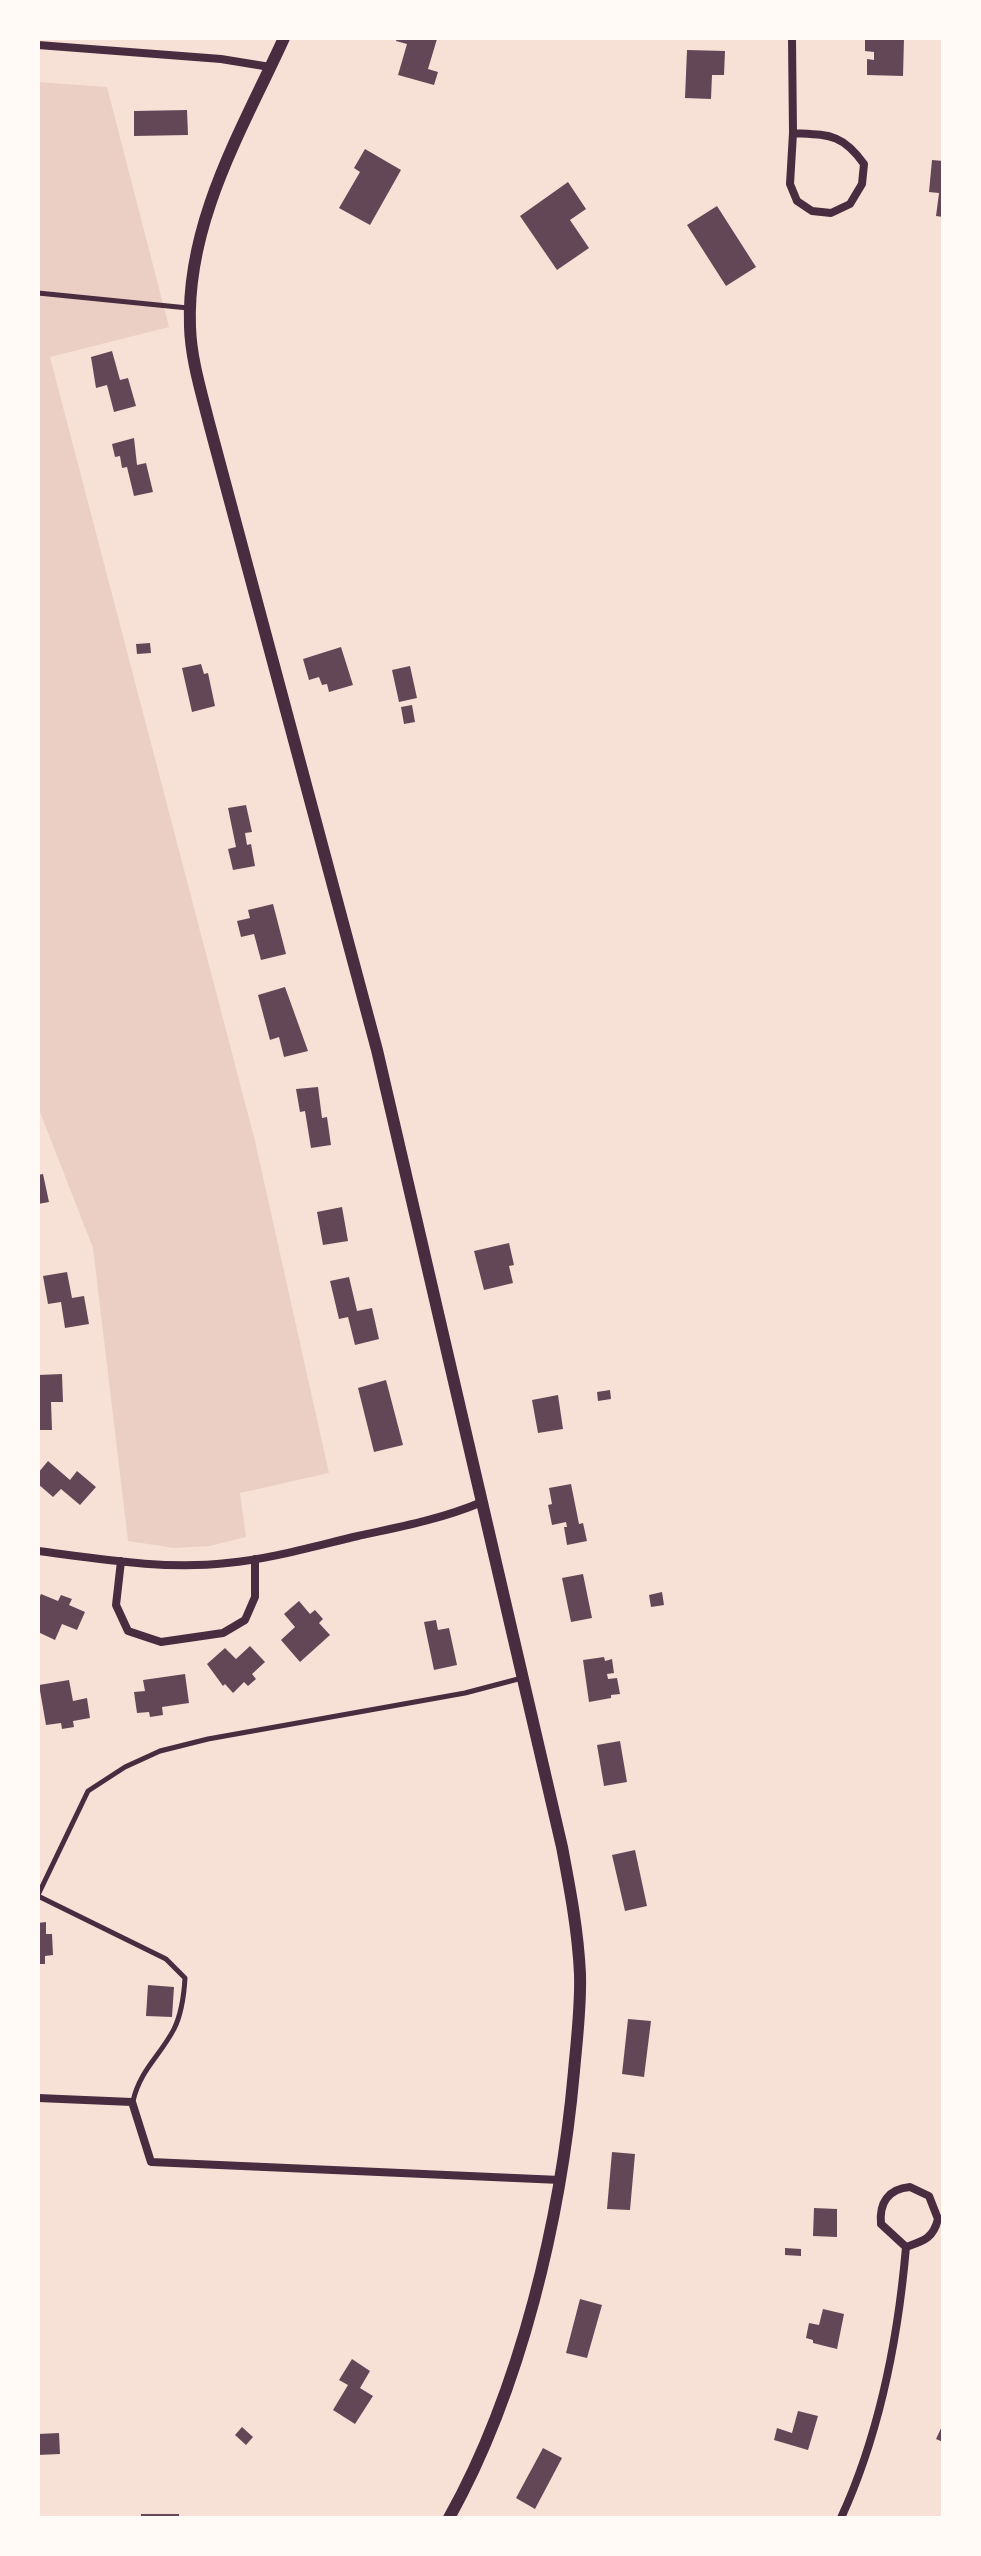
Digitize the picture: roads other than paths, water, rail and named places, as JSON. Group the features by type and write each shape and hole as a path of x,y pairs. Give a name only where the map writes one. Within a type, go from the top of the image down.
{"main road":[{"path":"284,38 212,198 198,240 190,308 192,349 201,393 374,1038 562,1847 576,1927 580,1975 572,2090 560,2180 536,2284 508,2381 477,2464 449,2518"}],"street":[{"path":"792,38 790,184 797,201 812,211 831,213 850,204 862,184 864,164 851,145 827,135 793,133"},
{"path":"38,45 221,59 270,67"},
{"path":"38,1551 192,1566 255,1559 459,1512 482,1502"},
{"path":"121,1561 116,1605 128,1631 161,1642 223,1633 245,1620 255,1597 255,1559"},
{"path":"38,2098 132,2102 151,2162 560,2180"},
{"path":"910,2187 929,2196 938,2219 926,2241 906,2247 881,2224 880,2214 888,2196 910,2187"},
{"path":"841,2518 865,2457 881,2402 898,2315 906,2247"}],"lane":[{"path":"38,293 190,308"},
{"path":"132,2102 137,2083 174,2029 184,1999 185,1978 166,1959 38,1895 88,1791 125,1767 160,1751 208,1739 465,1693 522,1678"}]}
